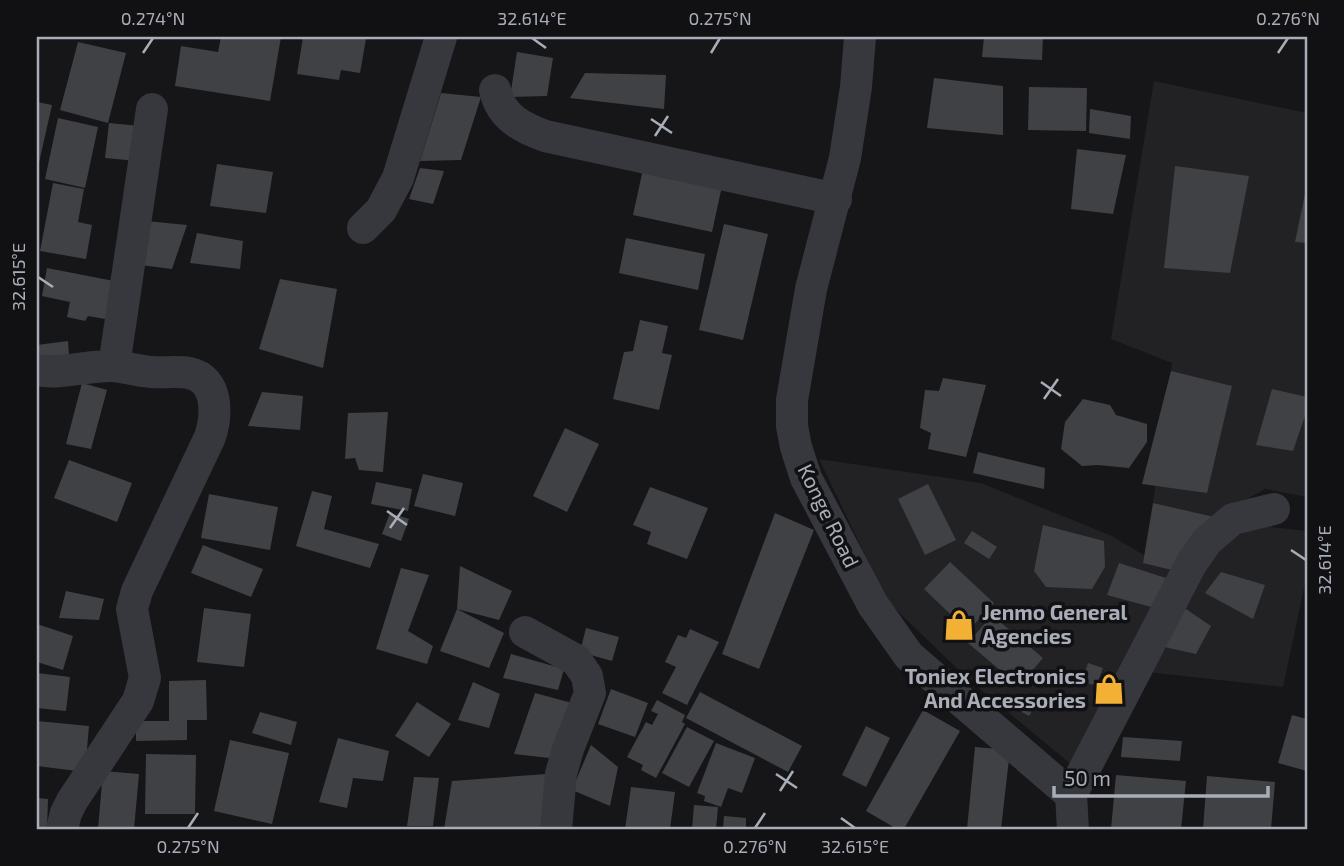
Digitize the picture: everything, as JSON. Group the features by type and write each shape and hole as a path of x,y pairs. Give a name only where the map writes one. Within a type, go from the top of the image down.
{"street":[{"path":"363,228 381,210 398,178 441,37"},
{"name":"Konge Road","path":"860,37 845,159 811,289 792,400 794,437 806,478 873,605 909,656 1071,795"},
{"path":"495,90 498,105 509,117 527,129 545,135 836,199"},
{"path":"114,366 152,109"},
{"path":"37,370 114,366 152,372 190,373 203,379 210,389 216,408 215,421 137,591 132,609 145,678 138,701 72,801 62,829"},
{"path":"1073,829 1071,795 1191,564 1207,541 1233,519 1274,509"},
{"path":"525,632 576,660 587,676 590,693 561,774 555,829"}],"shaded area":[{"path":"1154,81 1307,113 1307,497 1265,489 1204,523 1153,503 1172,363 1111,339"},
{"path":"819,459 981,483 1112,536 1177,575 1078,770 969,680 887,601"},
{"path":"1252,525 1307,531 1307,574 1283,687 1147,672 1198,568"}],"building":[{"path":"221,37 281,37 270,101 175,86 181,46 218,52"},
{"path":"303,37 366,39 360,73 341,70 339,80 297,74"},
{"path":"984,37 1043,37 1042,60 982,57"},
{"path":"78,42 126,53 108,123 60,110"},
{"path":"517,52 553,58 547,96 510,97"},
{"path":"585,73 666,75 664,109 570,98"},
{"path":"934,78 1003,86 1003,135 927,128"},
{"path":"1029,87 1087,88 1086,131 1028,130"},
{"path":"441,93 481,97 461,160 420,161"},
{"path":"37,102 52,105 38,167 37,167"},
{"path":"1090,109 1131,116 1130,139 1089,133"},
{"path":"58,118 98,127 85,188 45,179"},
{"path":"109,123 140,126 137,161 105,158"},
{"path":"1077,149 1126,155 1113,214 1071,209"},
{"path":"217,164 273,172 266,213 210,206"},
{"path":"1175,166 1249,176 1230,273 1164,268"},
{"path":"420,168 444,171 433,204 409,199"},
{"path":"643,169 722,186 712,232 633,215"},
{"path":"53,183 84,189 78,222 92,225 86,259 40,251"},
{"path":"1306,189 1307,243 1295,242"},
{"path":"146,221 187,225 172,269 140,265"},
{"path":"724,224 768,234 743,340 699,330"},
{"path":"197,233 243,241 240,269 190,263"},
{"path":"626,238 705,254 698,290 619,273"},
{"path":"47,268 119,282 111,320 88,316 85,321 67,317 70,302 42,296"},
{"path":"280,279 337,289 323,368 259,349"},
{"path":"640,320 668,326 662,353 672,355 659,410 613,399 624,352 633,351"},
{"path":"68,341 69,355 37,359 37,345"},
{"path":"1171,371 1232,386 1207,493 1142,484"},
{"path":"943,378 986,385 966,457 928,449 931,433 920,428 925,390 939,391"},
{"path":"82,383 107,390 91,449 66,444"},
{"path":"1272,389 1307,397 1307,410 1293,451 1256,445"},
{"path":"262,392 303,396 300,430 248,426"},
{"path":"1083,399 1110,405 1116,415 1147,424 1147,442 1129,468 1082,466 1061,449 1065,422"},
{"path":"388,412 383,472 359,470 355,458 345,459 348,413"},
{"path":"565,428 599,444 567,512 533,496"},
{"path":"978,452 1045,468 1044,489 973,473"},
{"path":"69,460 132,483 117,522 54,498"},
{"path":"423,474 463,483 455,516 414,506"},
{"path":"376,482 412,489 408,511 371,504"},
{"path":"928,484 956,540 925,555 898,499"},
{"path":"650,487 708,508 687,559 647,544 651,532 633,525"},
{"path":"312,491 332,496 324,529 379,544 370,568 296,546"},
{"path":"209,494 278,507 270,550 201,538"},
{"path":"1153,503 1214,517 1184,573 1143,563"},
{"path":"390,513 409,519 401,541 382,534"},
{"path":"775,513 814,530 759,669 722,654"},
{"path":"1043,525 1104,541 1105,567 1092,589 1046,587 1034,571"},
{"path":"972,531 997,547 989,559 964,543"},
{"path":"203,545 263,569 251,597 191,573"},
{"path":"950,562 994,603 968,631 924,589"},
{"path":"1119,563 1166,578 1155,608 1107,595"},
{"path":"460,566 512,591 499,620 457,609"},
{"path":"401,568 429,575 408,631 433,646 427,664 376,649"},
{"path":"1221,572 1265,585 1253,619 1205,593"},
{"path":"66,591 104,599 99,620 59,618"},
{"path":"1180,605 1211,626 1196,654 1160,646"},
{"path":"204,608 251,614 244,667 197,662"},
{"path":"457,609 504,633 489,668 440,651"},
{"path":"992,615 1043,658 1019,686 968,643"},
{"path":"37,624 73,636 63,670 37,662"},
{"path":"586,628 619,637 612,661 580,652"},
{"path":"690,629 719,642 687,705 662,693 676,667 665,662 678,635 686,638"},
{"path":"511,654 564,669 558,690 503,678"},
{"path":"1088,663 1103,668 1096,686 1082,681"},
{"path":"37,673 70,677 66,711 37,708"},
{"path":"206,680 207,720 187,720 187,740 136,741 136,721 169,721 169,681"},
{"path":"473,682 500,694 489,728 458,720"},
{"path":"611,689 648,703 635,737 598,724"},
{"path":"700,692 802,746 788,772 686,718"},
{"path":"535,693 572,703 549,758 514,754"},
{"path":"1023,697 1036,705 1029,716 1016,709"},
{"path":"657,700 685,715 682,722 685,724 656,778 641,770 643,765 627,757 646,722 652,725 658,714 651,711"},
{"path":"417,702 451,724 429,757 395,736"},
{"path":"923,710 960,731 904,829 897,829 866,811"},
{"path":"260,712 297,722 291,745 252,733"},
{"path":"1292,715 1307,719 1307,771 1278,763"},
{"path":"37,721 89,726 85,772 37,766"},
{"path":"866,726 890,738 866,787 842,775"},
{"path":"687,727 714,741 689,787 662,773"},
{"path":"1123,737 1182,741 1180,761 1121,757"},
{"path":"338,738 389,751 383,781 353,778 347,808 319,802"},
{"path":"230,740 289,753 272,824 214,811"},
{"path":"716,743 755,758 742,793 728,788 721,807 704,801 705,796 697,793"},
{"path":"591,745 618,767 610,806 572,790"},
{"path":"975,747 1010,750 1001,829 967,829"},
{"path":"146,754 196,755 195,814 145,814"},
{"path":"103,771 139,774 134,829 98,829"},
{"path":"547,774 543,829 444,829 452,781"},
{"path":"1116,775 1186,781 1181,829 1111,829"},
{"path":"1207,776 1275,782 1271,829 1203,829"},
{"path":"414,777 439,778 433,826 407,826"},
{"path":"631,787 675,792 670,829 625,829"},
{"path":"37,798 48,799 47,829 37,829"},
{"path":"694,805 718,807 716,829 692,829"},
{"path":"724,816 746,818 746,829 723,829"}],"place":[{"name":"Jenmo General Agencies","path":"959,625"},
{"name":"Toniex Electronics And Accessories","path":"1109,689"}]}
